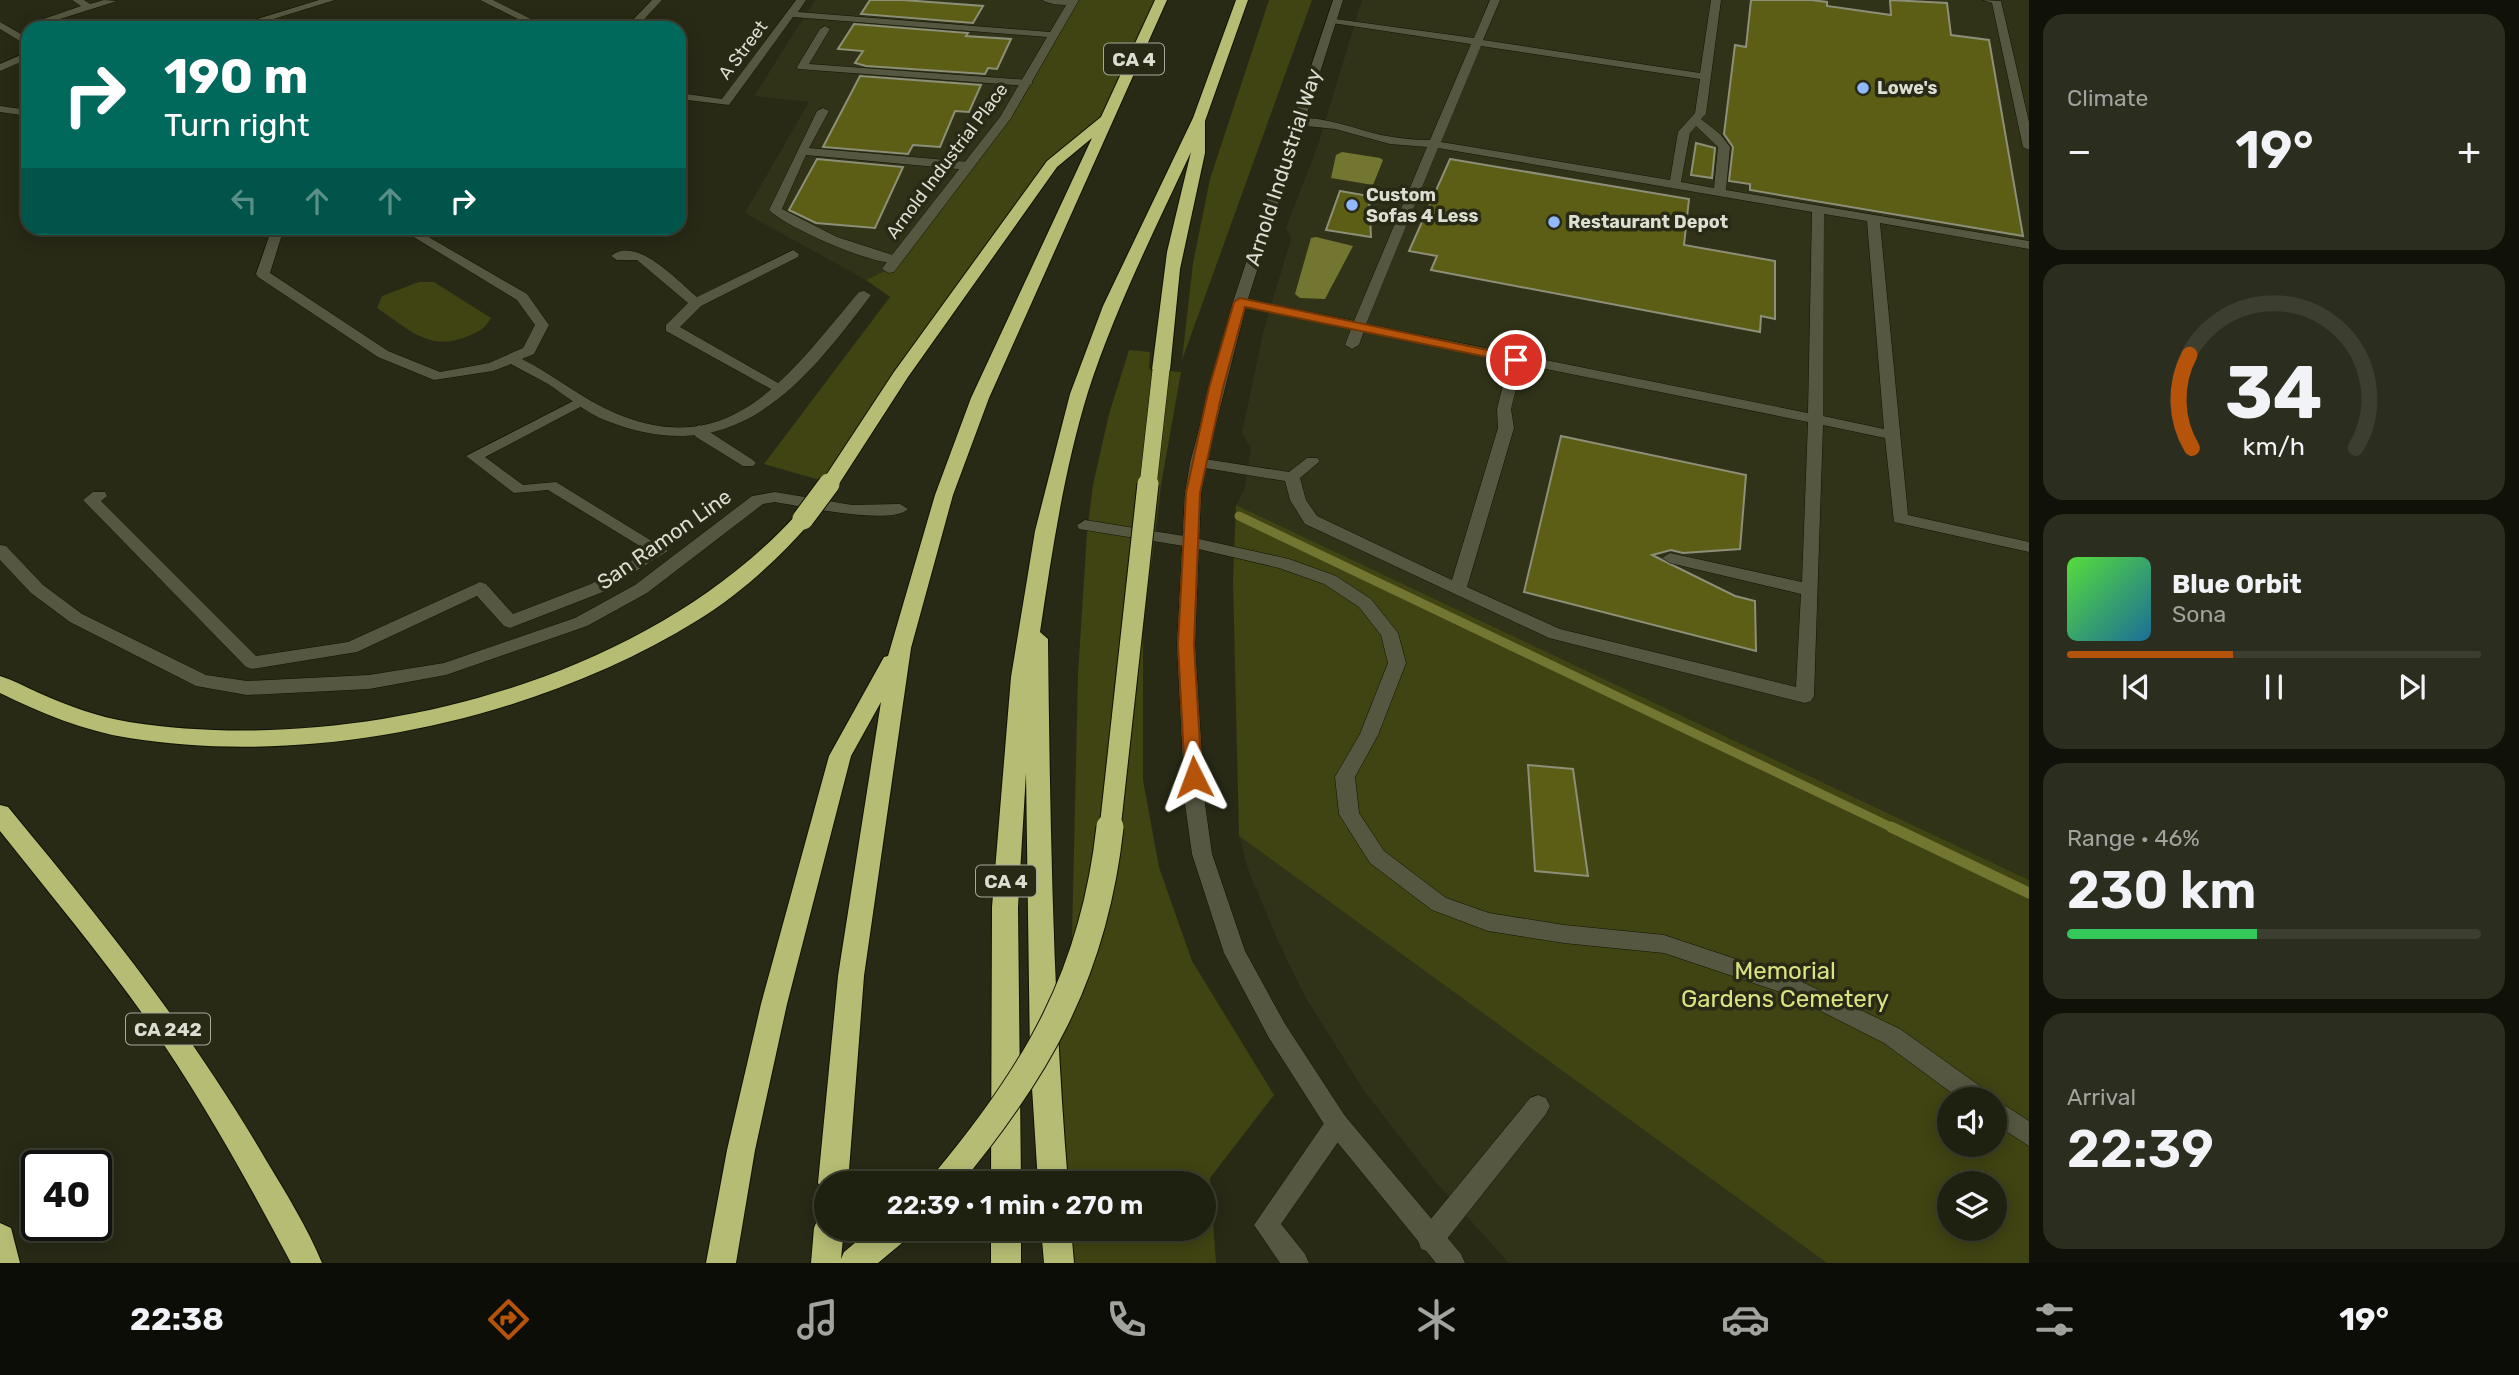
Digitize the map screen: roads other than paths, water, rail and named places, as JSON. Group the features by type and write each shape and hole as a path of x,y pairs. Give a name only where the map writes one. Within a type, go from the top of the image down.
{"highway":[{"name":"CA 4","path":"834,1171 851,976 900,648 944,495 981,398 1161,0"},
{"name":"CA 4","path":"1006,1171 1005,907 1022,677 1051,503 1079,394 1111,306 1200,118 1242,0"},
{"path":"0,684 36,702 81,719 159,734 251,739 315,735 380,727 454,711 520,692 590,667 649,639 689,616 755,568 803,519 830,483 900,376 1052,164 1107,118"},
{"path":"955,1171 983,1139 1020,1089 1055,1027 1090,941 1102,894 1173,262 1200,153 1200,118"},
{"path":"1036,581 1040,786 1039,908 1051,1171"},
{"path":"721,1263 741,1150 774,1004 840,756 900,648"},
{"name":"CA 242","path":"0,814 134,980 207,1086 277,1204 307,1263"},
{"path":"0,1238 5,1263"},
{"path":"826,1263 828,1241"},
{"path":"855,1263 881,1241"},
{"path":"1006,1241 1006,1263"},
{"path":"1057,1241 1059,1263"}],"street":[{"path":"77,0 89,7"},
{"path":"265,21 330,0"},
{"path":"485,0 529,21"},
{"path":"637,21 657,0"},
{"name":"A Street","path":"686,97 725,103 801,0"},
{"path":"1047,0 1073,1"},
{"name":"Arnold Industrial Way","path":"1338,0 1240,302 1198,463 1190,541 1186,645 1195,804 1202,854 1235,953 1277,1031 1336,1124 1430,1240 1452,1263"},
{"path":"1352,345 1357,327 1495,0"},
{"path":"1675,184 1684,132 1700,114 1716,0"},
{"path":"1989,0 1996,1 2029,148"},
{"path":"44,21 112,1"},
{"name":"Arnold Industrial Place","path":"802,151 775,210 806,229 891,265 969,166 1028,83 1073,1"},
{"name":"A Street","path":"791,14 1055,35"},
{"path":"1332,20 1706,76"},
{"path":"0,25 21,38"},
{"path":"825,29 802,67 1028,83"},
{"path":"0,39 21,51"},
{"path":"0,68 21,58"},
{"path":"0,109 21,112"},
{"path":"823,111 802,151 969,166"},
{"path":"1695,120 1716,136 1724,147 1720,192"},
{"path":"1297,122 1347,129 1359,135 1385,140 1434,144 2029,245"},
{"path":"1292,477 1293,494 1300,508 1311,520 1555,634 1805,696 1816,475 1814,419 1818,209"},
{"path":"1873,219 1900,518 2029,547"},
{"path":"276,235 263,274 383,354 439,377 493,367 528,351 542,325 522,297 417,235"},
{"path":"780,390 671,328 696,303 793,254"},
{"path":"617,256 640,256 696,303"},
{"path":"511,359 612,417 645,428 699,430 726,423 760,407 780,390 864,295"},
{"path":"1240,302 1893,435"},
{"path":"1458,590 1506,428 1504,409 1516,360"},
{"path":"99,496 90,500 252,663 351,648 480,588 510,622 597,588 660,551 550,485 520,490 474,456 581,401"},
{"path":"699,430 701,434 748,463"},
{"path":"1198,463 1292,477 1312,461"},
{"name":"San Ramon Line","path":"0,550 37,589 76,618 202,681 247,688 309,686 369,682 446,668 581,621 641,589 758,500 775,496 852,510 900,509"},
{"path":"1085,525 1190,541 1283,563 1330,580 1365,603 1388,633 1397,663 1369,735 1345,777 1349,814 1377,857 1439,904 1488,922 1564,934 1664,944 1796,988 1892,1036 1962,1087"},
{"path":"1670,558 1811,590"},
{"path":"1430,1240 1538,1106"},
{"path":"2007,1119 2029,1135"},
{"path":"1296,1263 1266,1224 1336,1124"}],"waterway":[{"path":"1239,516 1895,829"},
{"path":"1891,827 2029,893"}],"place":[{"name":"Lowe's","path":"1863,88"},
{"name":"Custom Sofas 4 Less","path":"1352,205"},
{"name":"Restaurant Depot","path":"1554,222"}],"park label":[{"name":"Memorial Gardens Cemetery","path":"1785,985"}]}
